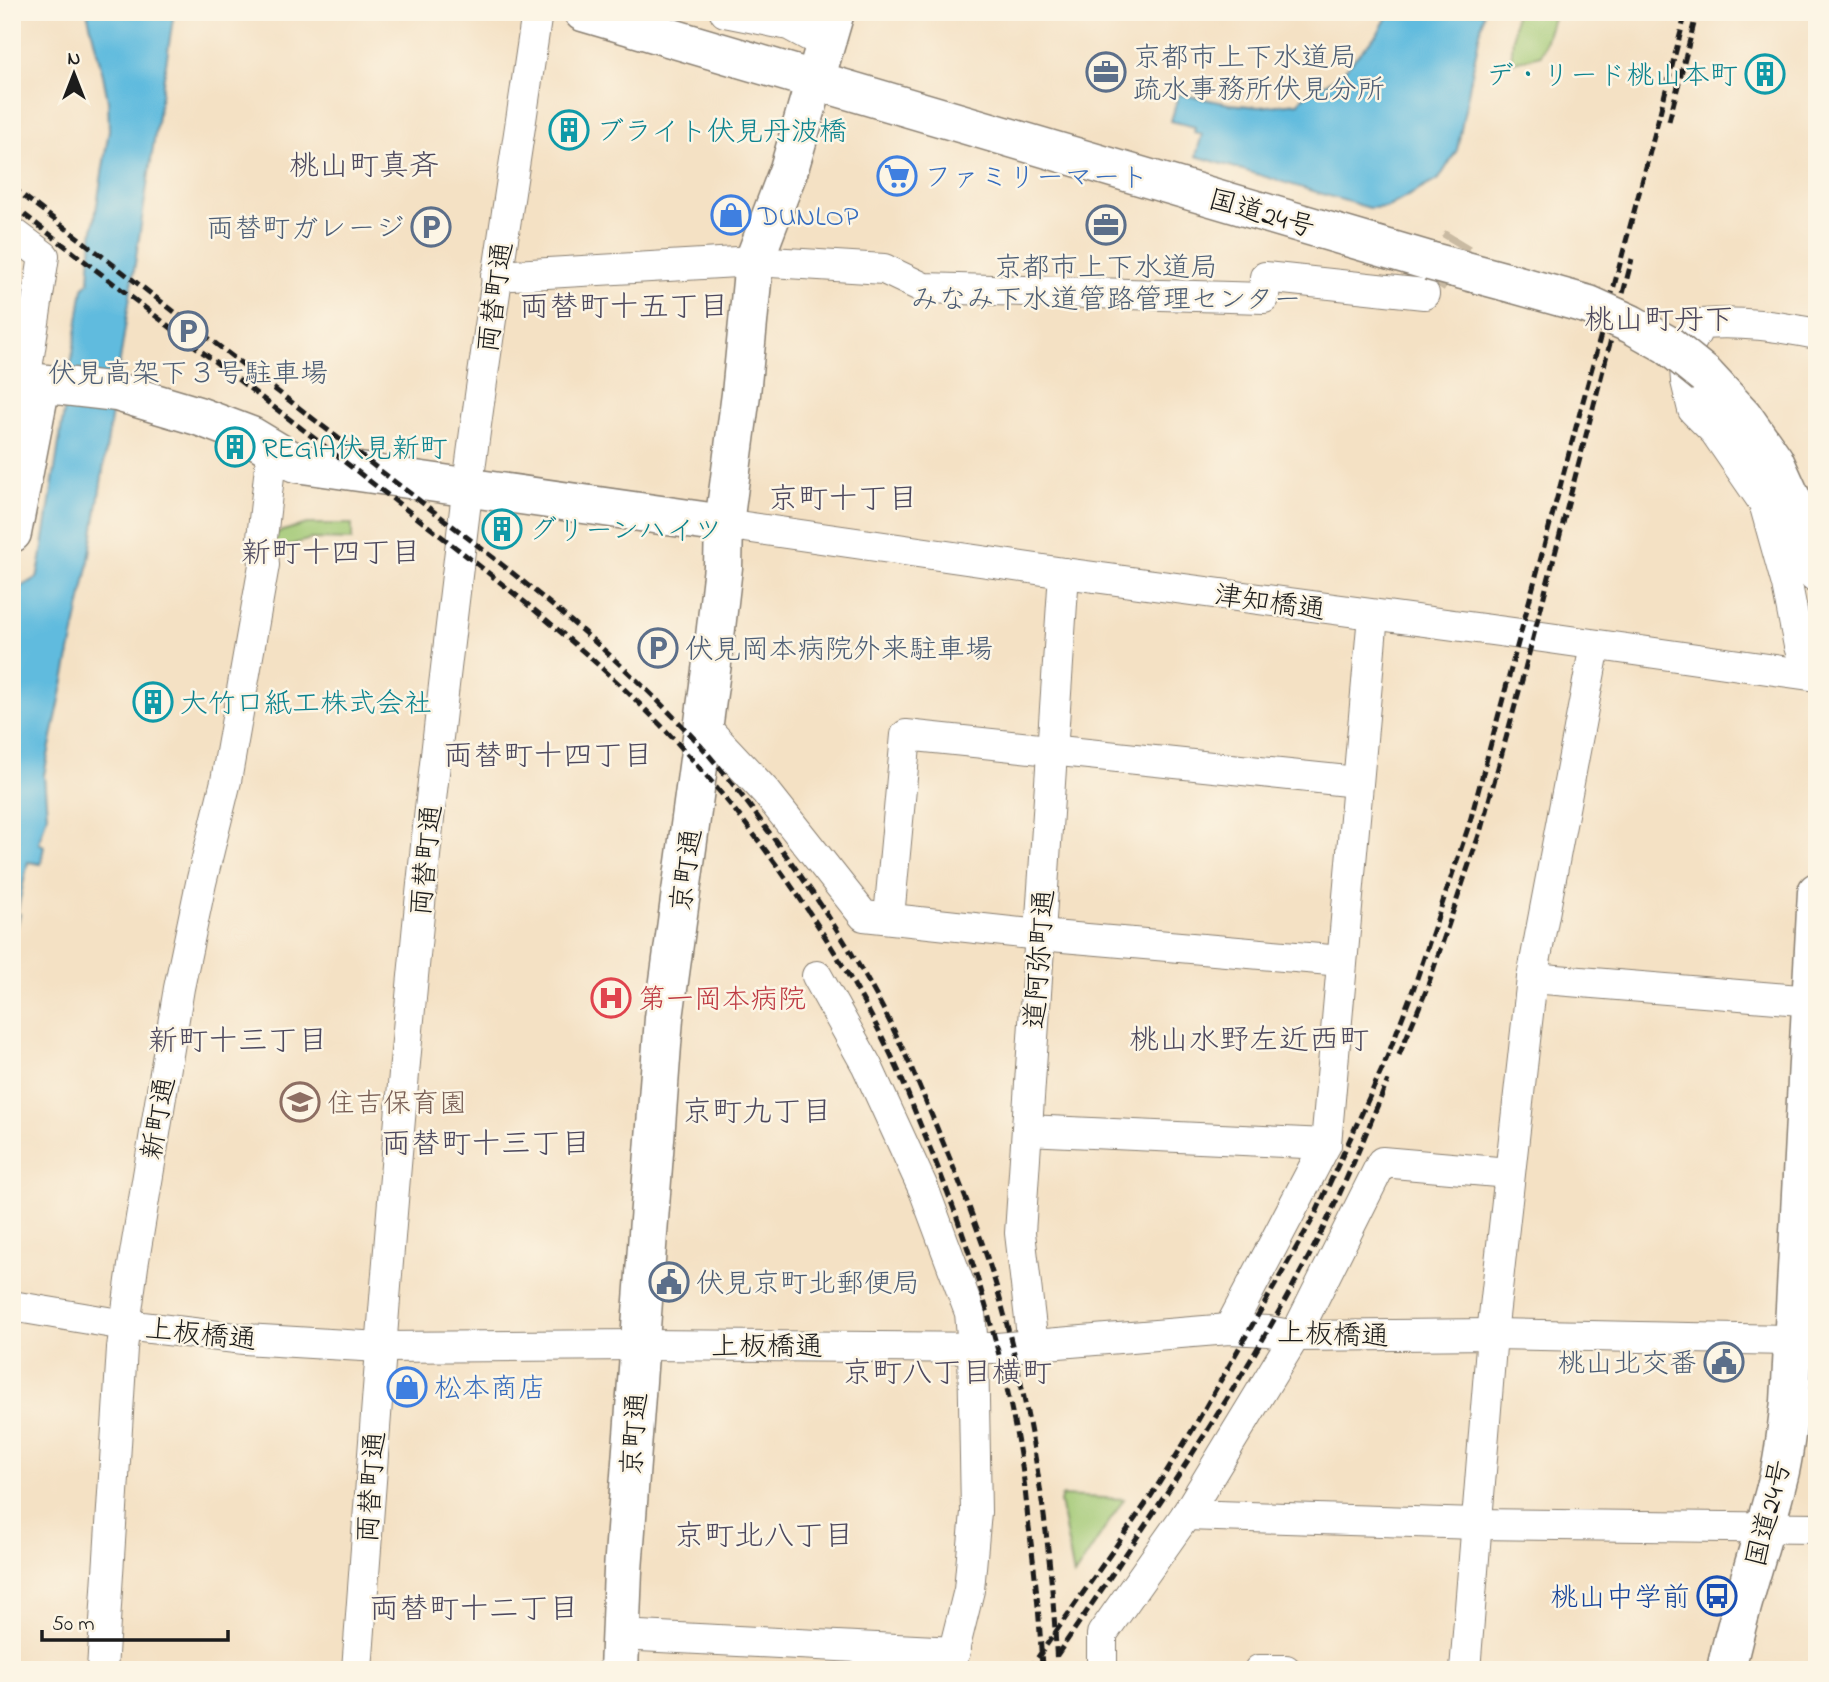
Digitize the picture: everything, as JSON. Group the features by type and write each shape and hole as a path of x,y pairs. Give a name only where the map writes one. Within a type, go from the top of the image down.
{"main road":[{"name":"国道24号","path":"583,12 815,80 1436,274 1507,282 1588,305 1631,324 1668,345 1705,375 1743,416 1773,460 1806,531 1817,573"},
{"name":"京町通","path":"620,1653 624,1558 664,1018 723,567 724,524 741,394 754,261 789,169 831,28"},
{"path":"12,533 35,383 117,393 198,416 251,436 296,463 724,524"},
{"name":"国道24号","path":"1726,1670 1734,1632 1781,1468 1790,1402 1805,1339 1817,891"}],"street":[{"name":"両替町通","path":"357,1670 380,1347 417,935 468,487 496,276 537,12"},
{"path":"725,12 789,25 831,28"},
{"path":"12,232 44,256 35,383"},
{"path":"496,276 754,261 884,269 923,288 1264,299 1265,277 1436,274"},
{"path":"1817,334 1775,325 1723,322 1701,324 1684,355 1686,381 1693,410 1716,432 1764,503 1787,584 1804,663 1817,674"},
{"name":"新町通","path":"102,1670 122,1348 135,1253 179,988 226,781 264,565 262,538 272,449"},
{"name":"津知橋通","path":"724,524 1064,573 1817,674"},
{"name":"道阿弥町通","path":"1034,1345 1020,1233 1064,573"},
{"path":"1229,1329 1326,1144 1373,615"},
{"path":"1465,1670 1492,1334 1532,978 1595,645"},
{"path":"704,726 766,792 864,916 1040,935 1342,961"},
{"path":"889,917 905,735 1357,782"},
{"path":"620,1653 952,1661 969,1590 976,1512 970,1313 924,1190 867,1066 817,976"},
{"path":"1532,978 1812,1000"},
{"path":"1027,1130 1326,1144"},
{"path":"1102,1670 1102,1634 1186,1515 1295,1336 1382,1162 1509,1173"},
{"name":"上板橋通","path":"12,1306 125,1325 244,1339 380,1347 639,1345 997,1348 1229,1329 1268,1331 1295,1336 1492,1334 1805,1339"},
{"path":"1186,1515 1476,1524 1817,1528"},
{"path":"1259,1670 1286,1670"}],"green space":[{"path":"1515,12 1552,12 1553,18 1541,55 1511,63"},
{"path":"307,524 352,524 352,540 311,539 272,550 272,536"},
{"path":"1062,1496 1124,1499 1074,1576 1060,1501"}],"water":[{"path":"87,12 174,12 88,567 44,775 47,815 39,843 44,846 41,864 28,862 17,913 20,914 17,926 12,925 12,690 21,648 12,641 12,586 22,586 37,578 83,288 89,282 92,236 109,130 108,101"},
{"path":"1390,12 1484,12 1457,150 1439,179 1388,207 1369,208 1196,156 1202,134 1194,132 1195,127 1171,121 1179,94 1259,107 1298,103 1305,95 1338,77 1378,33"}],"tunnel":[{"path":"1431,283 1458,238"}],"railway":[{"path":"1029,1670 1151,1496 1193,1429 1315,1215 1384,1065 1414,987 1469,825 1686,12"},
{"path":"1669,121 1697,12"},
{"path":"12,187 465,536 587,635 626,670 700,745 742,796 803,879 861,969 893,1029 955,1170 990,1266 1020,1379 1038,1475 1050,1572 1057,1670"},
{"path":"12,205 544,618 656,720 720,792 778,867 831,947 878,1029 930,1148 972,1261 1013,1415 1037,1595 1042,1670"},
{"path":"1399,1055 1426,991 1481,829 1632,259"},
{"path":"1057,1655 1188,1461 1250,1362 1329,1216 1388,1080"}],"place":[{"name":"京都市上下水道局 疏水事務所伏見分所","path":"1106,72"},
{"name":"デ・リード桃山本町","path":"1765,74"},
{"name":"ブライト伏見丹波橋","path":"569,130"},
{"name":"ファミリーマート","path":"897,176"},
{"name":"DUNLOP","path":"731,215"},
{"name":"京都市上下水道局 みなみ下水道管路管理センター","path":"1106,225"},
{"name":"両替町ガレージ","path":"431,227"},
{"name":"伏見高架下３号駐車場","path":"188,331"},
{"name":"REGIA伏見新町","path":"235,447"},
{"name":"グリーンハイツ","path":"502,529"},
{"name":"伏見岡本病院外来駐車場","path":"658,648"},
{"name":"大竹口紙工株式会社","path":"153,702"},
{"name":"第一岡本病院","path":"611,998"},
{"name":"住吉保育園","path":"300,1102"},
{"name":"伏見京町北郵便局","path":"669,1282"},
{"name":"桃山北交番","path":"1724,1362"},
{"name":"松本商店","path":"407,1387"},
{"name":"桃山中学前","path":"1717,1596"}],"district":[{"name":"桃山町真斉","path":"364,165"},
{"name":"両替町十五丁目","path":"624,306"},
{"name":"桃山町丹下","path":"1659,319"},
{"name":"京町十丁目","path":"843,498"},
{"name":"新町十四丁目","path":"331,552"},
{"name":"両替町十四丁目","path":"548,755"},
{"name":"桃山水野左近西町","path":"1249,1039"},
{"name":"新町十三丁目","path":"238,1040"},
{"name":"京町九丁目","path":"757,1111"},
{"name":"両替町十三丁目","path":"486,1143"},
{"name":"京町八丁目横町","path":"947,1372"},
{"name":"京町北八丁目","path":"764,1535"},
{"name":"両替町十二丁目","path":"474,1608"}]}
